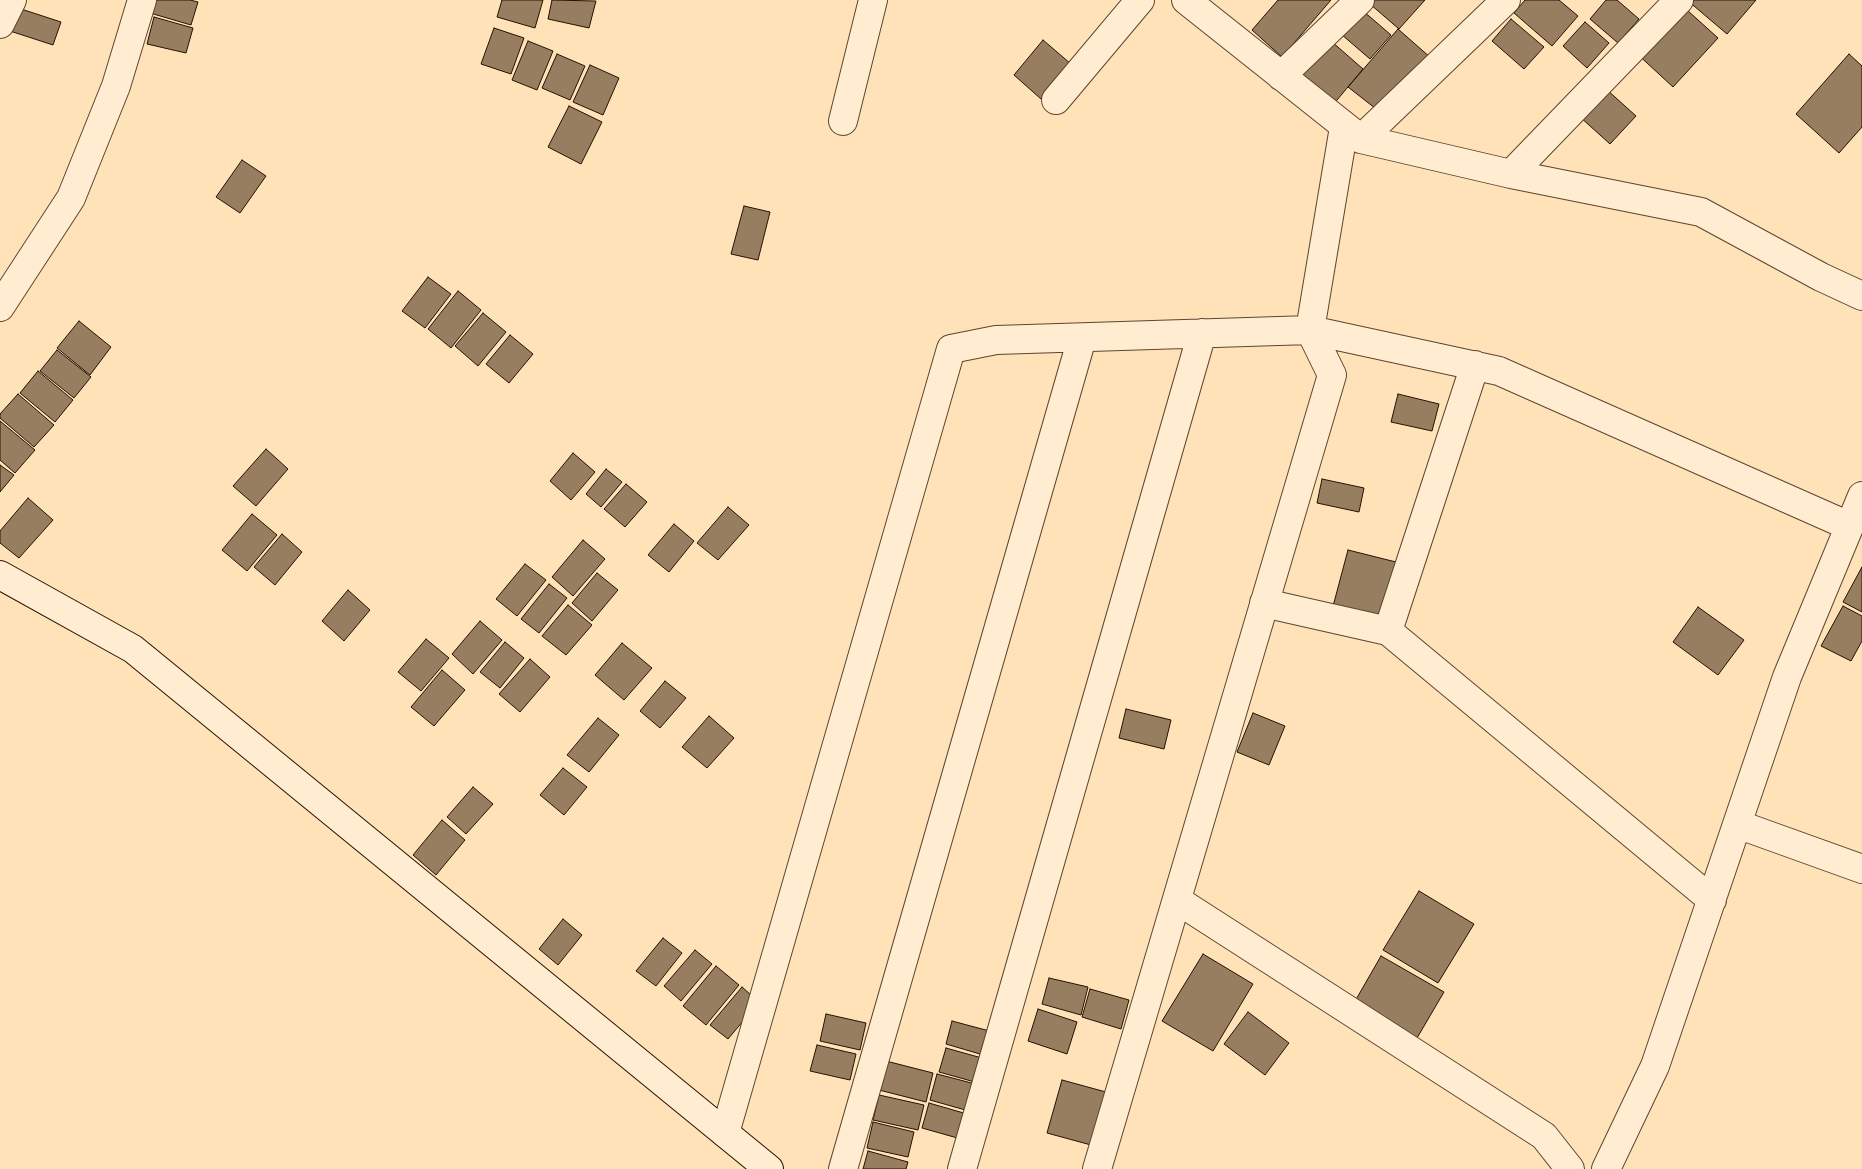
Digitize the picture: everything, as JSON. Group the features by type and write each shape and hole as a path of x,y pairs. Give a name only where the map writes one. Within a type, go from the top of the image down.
{"street":[{"path":"0,24 12,0"},
{"path":"0,307 72,198 116,86 142,0"},
{"path":"842,121 873,0"},
{"path":"1056,100 1140,0"},
{"path":"1280,76 1360,0"},
{"path":"1097,1169 1332,375 1310,330 1352,133 1506,0"},
{"path":"1512,174 1678,0"},
{"path":"1203,5 1280,76 1352,133 1512,174 1700,212 1821,277 1862,296"},
{"path":"725,1133 950,349 996,340 1310,330 1475,365 1498,371 1851,541"},
{"path":"962,1169 1202,333"},
{"path":"843,1169 1082,338"},
{"path":"1388,631 1475,365"},
{"path":"1606,1169 1656,1066 1787,677 1851,541 1862,496"},
{"path":"0,575 133,649 769,1169"},
{"path":"1264,604 1388,631 1712,900"},
{"path":"1737,824 1862,869"},
{"path":"1177,900 1544,1136 1570,1169"}],"building":[{"path":"153,0 190,0 198,2 191,25 150,13"},
{"path":"502,0 543,0 535,28 497,17"},
{"path":"552,0 596,1 589,28 548,19"},
{"path":"1278,0 1331,0 1282,57 1252,30"},
{"path":"1374,0 1425,0 1399,29 1370,4"},
{"path":"1525,0 1559,0 1578,16 1552,46 1514,13"},
{"path":"1606,0 1617,0 1639,19 1618,43 1590,19"},
{"path":"1687,0 1756,0 1727,34"},
{"path":"1677,1 1718,38 1673,87 1633,50"},
{"path":"18,8 61,22 53,45 10,31"},
{"path":"1362,10 1391,35 1370,59 1341,34"},
{"path":"154,17 193,28 186,53 147,44"},
{"path":"1511,19 1544,47 1524,69 1492,41"},
{"path":"1585,22 1609,43 1587,68 1563,46"},
{"path":"494,28 524,38 511,74 481,64"},
{"path":"1398,29 1431,58 1380,112 1348,87"},
{"path":"1043,40 1071,64 1041,99 1014,75"},
{"path":"528,41 553,51 537,90 512,80"},
{"path":"1331,41 1363,69 1332,106 1299,79"},
{"path":"557,54 585,66 570,100 542,88"},
{"path":"1849,54 1862,66 1862,127 1839,153 1796,114"},
{"path":"590,65 619,78 603,115 573,102"},
{"path":"1595,79 1636,116 1610,144 1569,107"},
{"path":"569,106 602,122 581,164 548,147"},
{"path":"242,160 266,176 240,213 216,197"},
{"path":"744,206 770,212 758,260 731,254"},
{"path":"428,277 451,294 425,328 402,311"},
{"path":"458,291 481,310 451,348 428,329"},
{"path":"483,313 506,332 478,366 455,346"},
{"path":"79,321 111,347 90,375 57,348"},
{"path":"510,335 533,354 509,383 486,364"},
{"path":"57,350 91,377 74,398 40,371"},
{"path":"38,371 73,400 55,422 20,393"},
{"path":"18,394 54,425 34,447 0,418 0,414"},
{"path":"1398,394 1439,404 1432,431 1391,422"},
{"path":"0,421 35,450 15,473 0,460"},
{"path":"266,449 288,469 256,506 233,486"},
{"path":"573,453 595,472 571,500 550,481"},
{"path":"0,465 14,475 0,492"},
{"path":"606,469 622,482 601,507 586,494"},
{"path":"1322,479 1364,488 1359,512 1317,503"},
{"path":"626,484 647,502 625,527 604,509"},
{"path":"28,498 53,520 19,558 0,543 0,531"},
{"path":"728,507 749,525 718,560 697,543"},
{"path":"252,514 277,535 247,571 222,550"},
{"path":"674,524 694,541 669,572 648,555"},
{"path":"282,534 302,552 275,585 254,567"},
{"path":"583,540 605,559 573,596 552,577"},
{"path":"1348,550 1396,562 1381,622 1332,610"},
{"path":"525,564 546,580 517,616 496,599"},
{"path":"1862,567 1862,612 1843,602"},
{"path":"597,573 618,590 592,621 572,603"},
{"path":"549,584 567,598 539,633 521,619"},
{"path":"348,590 370,610 344,641 322,621"},
{"path":"568,605 592,625 566,655 542,636"},
{"path":"1843,606 1862,616 1862,641 1851,661 1821,646"},
{"path":"1698,607 1744,640 1718,675 1673,642"},
{"path":"480,621 502,640 473,674 452,654"},
{"path":"426,639 449,658 421,691 398,672"},
{"path":"505,642 524,658 500,688 480,672"},
{"path":"622,643 652,668 624,700 595,675"},
{"path":"530,659 550,677 520,712 499,694"},
{"path":"442,670 465,690 434,726 411,707"},
{"path":"665,681 686,698 660,728 640,711"},
{"path":"1126,709 1171,720 1164,749 1119,738"},
{"path":"1253,713 1285,726 1269,765 1237,752"},
{"path":"709,716 734,738 707,768 682,747"},
{"path":"598,718 619,735 589,772 567,755"},
{"path":"563,768 587,787 564,815 540,795"},
{"path":"473,787 493,804 466,834 447,817"},
{"path":"442,820 465,840 436,875 413,855"},
{"path":"1419,891 1474,924 1438,983 1383,950"},
{"path":"563,919 582,935 558,965 539,949"},
{"path":"663,938 682,953 656,986 636,971"},
{"path":"695,950 712,964 681,1001 664,986"},
{"path":"1203,954 1253,984 1213,1051 1162,1021"},
{"path":"1381,956 1444,992 1417,1038 1354,1003"},
{"path":"716,966 739,985 706,1025 683,1006"},
{"path":"1049,978 1088,987 1081,1015 1042,1004"},
{"path":"742,987 759,1002 728,1039 710,1025"},
{"path":"1090,989 1129,1000 1121,1029 1082,1017"},
{"path":"1038,1009 1077,1022 1067,1054 1028,1041"},
{"path":"1248,1012 1289,1043 1265,1075 1224,1044"},
{"path":"826,1014 866,1023 860,1050 820,1041"},
{"path":"952,1021 997,1033 990,1057 946,1044"},
{"path":"817,1045 856,1054 850,1080 810,1071"},
{"path":"946,1048 989,1060 982,1084 939,1072"},
{"path":"886,1061 933,1073 926,1102 879,1090"},
{"path":"937,1074 983,1086 976,1113 930,1100"},
{"path":"1062,1080 1106,1092 1091,1145 1047,1133"},
{"path":"879,1095 924,1105 918,1130 873,1120"},
{"path":"929,1103 974,1116 968,1141 922,1128"},
{"path":"873,1122 914,1132 908,1157 867,1148"},
{"path":"868,1151 908,1162 906,1169 863,1169"}]}
